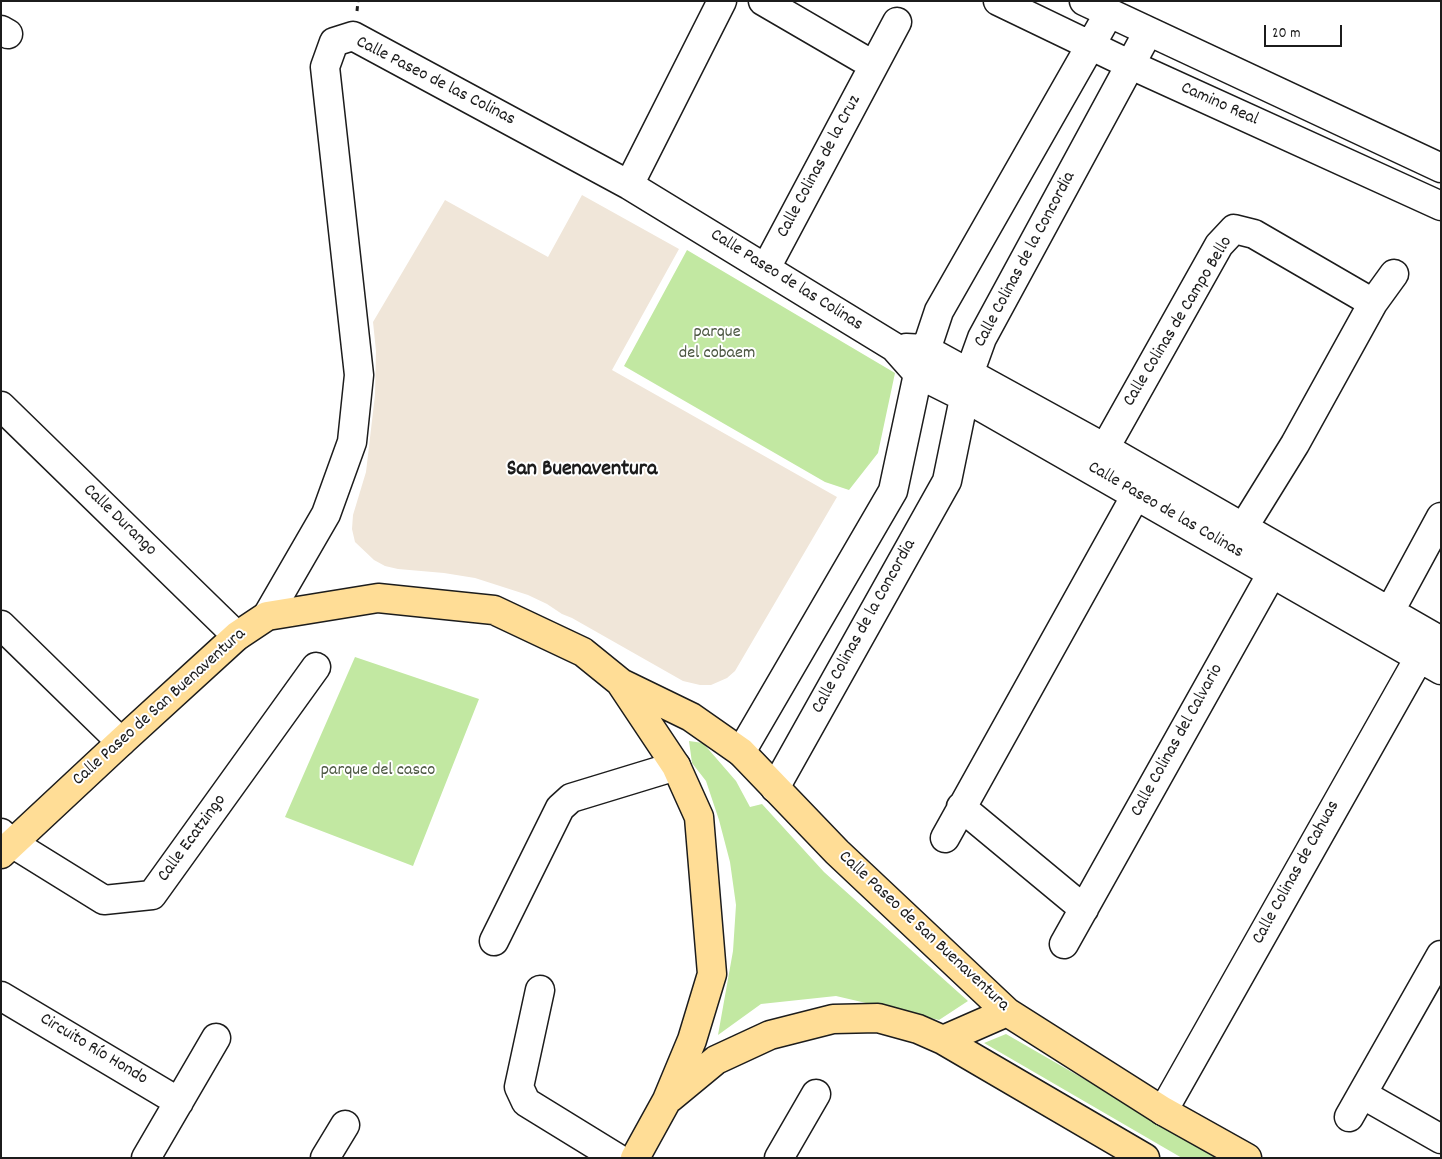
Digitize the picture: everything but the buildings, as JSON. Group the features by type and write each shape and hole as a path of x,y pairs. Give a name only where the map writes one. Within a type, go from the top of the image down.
{"main road":[{"name":"Calle Paseo de San Buenaventura","path":"5,843 121,742 237,636 267,616 378,598 494,610 583,652 620,682 691,717 741,752 837,852 1007,1012 1163,1111 1247,1158"},
{"name":"Calle Paseo de San Buenaventura","path":"620,682 676,766 699,817 712,974 692,1040 667,1100 635,1158"},
{"path":"943,1040 1007,1012"},
{"name":"Calle Paseo de San Buenaventura","path":"667,1100 716,1060 770,1036 833,1019 878,1018 918,1028 943,1040 1145,1158"}],"street":[{"path":"628,185 722,1"},
{"path":"763,1 873,65"},
{"name":"Camino Real","path":"998,1 1131,65 1441,206"},
{"name":"Camino Real","path":"1084,1 1441,168"},
{"path":"741,752 893,491 922,362 939,311 1109,13"},
{"name":"Calle Colinas de la Cruz","path":"766,268 897,22"},
{"name":"Calle Colinas de la Concordia","path":"775,788 947,481 967,385 982,338 1148,32"},
{"name":"Calle Paseo de las Colinas","path":"267,616 326,514 352,442 359,375 325,67 334,42 353,36 628,185 894,347 967,385 1104,448 1390,611 1433,651"},
{"name":"Calle Colinas de Campo Bello","path":"1104,448 1219,246 1234,229 1254,234 1373,304"},
{"path":"1243,528 1294,444 1373,304 1394,274"},
{"name":"Calle Paseo de las Colinas","path":"967,385 1136,495 1272,573 1433,651"},
{"name":"Calle Durango","path":"1,406 237,636"},
{"path":"945,838 1136,495"},
{"path":"1390,611 1441,516"},
{"name":"Calle Colinas del Calvario","path":"1064,944 1272,573"},
{"path":"1,625 121,742"},
{"name":"Calle Colinas de Cahuas","path":"1163,1111 1433,651"},
{"name":"Calle Ecatzingo","path":"5,843 104,900 152,895 316,668"},
{"path":"494,941 560,808 571,798 676,766"},
{"path":"961,807 1084,909"},
{"path":"1441,955 1356,1105 1441,1140"},
{"path":"540,990 519,1087 522,1095 526,1102 617,1158"},
{"name":"Circuito Río Hondo","path":"3,1000 179,1102"},
{"path":"146,1158 216,1038"},
{"path":"779,1158 816,1094"},
{"path":"325,1158 345,1125"}],"shaded area":[{"path":"582,195 679,249 612,370 837,497 735,671 727,678 711,685 700,685 683,681 528,595 475,578 385,566 374,560 355,542 352,529 353,515 366,472 375,395 376,351 373,322 445,200 548,257"}],"green space":[{"name":"parque del cobaem","path":"687,250 895,373 878,453 849,490 825,482 624,366"},
{"name":"parque del casco","path":"355,657 479,699 413,866 285,817"},
{"path":"689,741 703,743 736,781 750,807 762,804 824,872 968,1001 939,1020 836,996 761,1004 718,1035 733,951 736,905 730,862 719,820 706,781 692,763"},
{"path":"1006,1034 1221,1158 1182,1158 984,1043"}],"district":[{"name":"San Buenaventura","path":"582,471"}]}
